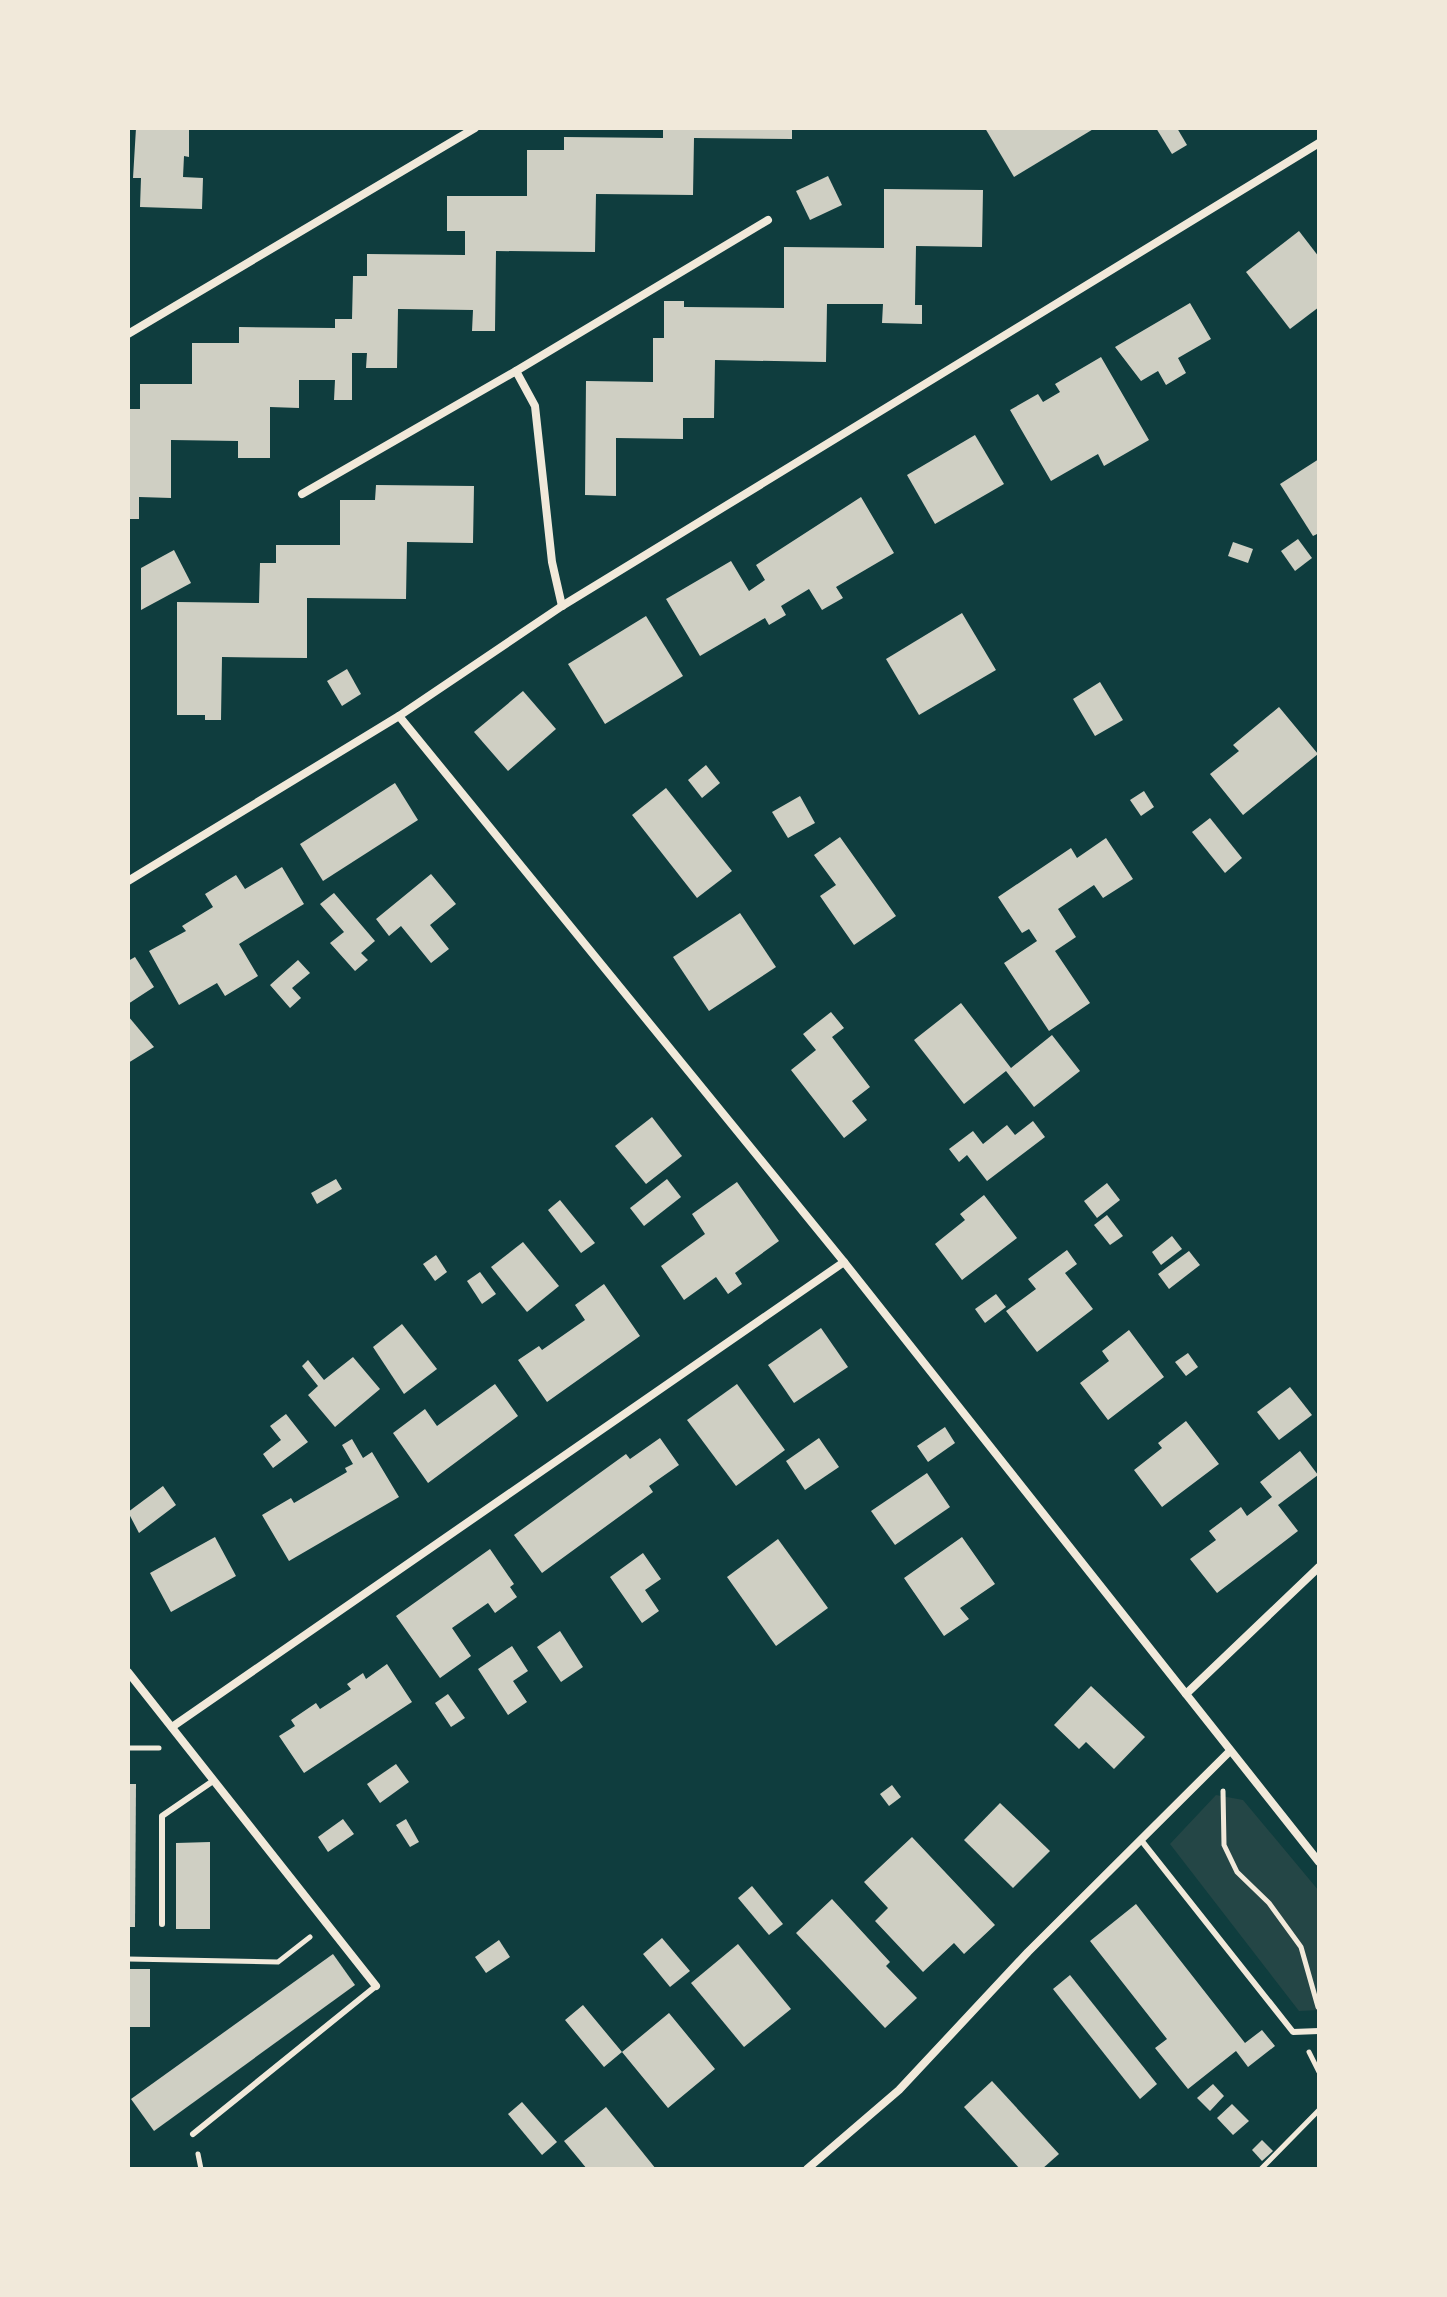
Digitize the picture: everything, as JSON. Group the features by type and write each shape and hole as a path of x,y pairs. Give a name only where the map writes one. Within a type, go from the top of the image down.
{"street":[{"path":"128,334 475,128"},
{"path":"128,881 399,716 562,606 1319,143"},
{"path":"302,494 516,371 768,220"},
{"path":"516,371 535,406 552,562 562,606"},
{"path":"399,716 844,1262 1319,1862"},
{"path":"172,1727 844,1262"},
{"path":"1186,1694 1319,1567"},
{"path":"128,1672 376,1986"},
{"path":"807,2169 899,2090 1230,1751"}],"lane":[{"path":"162,1924 162,1816 213,1781"},
{"path":"1141,1840 1293,2032 1319,2031"},
{"path":"193,2134 376,1986"}],"path":[{"path":"1220,1761 1224,1845 1237,1872 1269,1903 1301,1947 1319,2012"},
{"path":"128,1959 278,1962 326,1923"},
{"path":"1261,2169 1319,2110"}],"shaded area":[{"path":"1216,1795 1243,1800 1319,1891 1319,2010 1299,2011 1170,1844"}],"building":[{"path":"136,128 189,128 189,157 184,156 183,177 203,178 202,209 140,207 141,178 133,178"},
{"path":"663,128 792,128 792,139 694,138 693,195 596,194 595,252 496,251 495,331 472,331 473,310 398,309 397,368 366,368 367,353 352,353 352,400 334,400 335,380 299,380 299,408 270,407 270,458 238,458 238,441 171,440 171,498 139,497 139,519 128,519 128,409 140,409 140,384 192,384 192,343 239,343 239,327 335,328 335,319 352,319 353,276 367,276 367,254 465,255 465,231 447,231 447,196 527,196 527,150 564,150 564,137 663,138"},
{"path":"985,128 1095,128 1014,177"},
{"path":"1156,128 1177,128 1187,145 1172,154"},
{"path":"828,176 842,205 810,220 796,191"},
{"path":"884,189 983,190 982,247 916,246 915,305 922,305 922,324 882,323 883,304 827,304 826,362 715,360 714,418 683,418 683,439 616,438 616,496 585,495 586,381 653,382 653,338 664,338 664,301 684,301 684,307 784,308 784,247 884,248"},
{"path":"1299,231 1319,257 1319,307 1290,329 1246,272"},
{"path":"1190,303 1211,339 1178,358 1186,373 1166,385 1158,371 1141,381 1115,347"},
{"path":"1101,357 1149,440 1104,466 1098,454 1051,481 1010,410 1038,394 1043,402 1060,392 1055,384"},
{"path":"975,435 1004,484 935,524 907,475"},
{"path":"1319,459 1319,533 1313,536 1280,484"},
{"path":"376,485 474,486 473,543 407,542 406,599 307,598 307,658 222,657 221,720 205,720 205,715 177,715 177,602 259,603 260,563 276,563 276,545 340,545 340,500 375,500"},
{"path":"861,497 894,553 836,587 843,598 822,610 809,589 781,606 786,615 769,625 765,618 700,656 666,599 731,561 749,591 765,580 756,565"},
{"path":"1298,539 1312,558 1295,571 1281,551"},
{"path":"1233,542 1253,549 1248,563 1228,556"},
{"path":"174,550 191,583 141,610 141,568"},
{"path":"962,613 996,670 919,715 886,659"},
{"path":"646,616 683,676 605,724 568,664"},
{"path":"347,669 361,694 342,706 327,681"},
{"path":"1100,682 1123,720 1095,736 1073,699"},
{"path":"523,691 556,729 508,771 474,732"},
{"path":"1279,707 1318,754 1243,815 1210,774 1239,751 1233,745"},
{"path":"706,765 720,783 702,798 688,780"},
{"path":"395,783 418,820 323,881 300,844"},
{"path":"666,788 732,871 697,898 632,815"},
{"path":"1144,791 1154,807 1141,816 1130,800"},
{"path":"800,796 815,823 788,838 772,812"},
{"path":"1210,818 1242,858 1225,873 1192,832"},
{"path":"840,837 896,916 854,945 820,896 836,885 814,855"},
{"path":"1106,838 1133,879 1103,898 1094,885 1058,909 1076,937 1055,951 1090,1003 1049,1031 1004,963 1037,941 1029,929 1022,933 998,897 1071,848 1077,858"},
{"path":"282,867 304,904 239,944 258,976 225,996 217,983 179,1005 149,951 186,931 182,926 213,907 205,894 236,875 245,889"},
{"path":"431,874 456,904 430,925 449,949 431,963 401,926 389,936 376,919"},
{"path":"334,893 375,941 361,953 368,960 355,971 330,943 344,932 320,904"},
{"path":"740,913 776,967 709,1011 673,957"},
{"path":"135,957 154,987 128,1004 128,961"},
{"path":"298,960 310,973 292,988 301,998 290,1008 270,985"},
{"path":"961,1003 1011,1068 1052,1035 1080,1071 1034,1107 1006,1071 964,1104 914,1040"},
{"path":"831,1012 844,1028 832,1037 870,1087 852,1101 867,1120 844,1138 791,1070 816,1050 803,1034"},
{"path":"128,1016 154,1047 128,1063"},
{"path":"652,1117 682,1156 646,1184 615,1146"},
{"path":"1033,1121 1045,1137 987,1181 967,1155 959,1162 949,1149 973,1131 983,1144 1007,1125 1015,1135"},
{"path":"336,1179 342,1189 317,1204 311,1193"},
{"path":"667,1179 681,1197 644,1226 630,1208"},
{"path":"737,1182 779,1241 735,1273 742,1284 728,1294 716,1277 684,1300 661,1266 705,1234 692,1214"},
{"path":"1107,1183 1120,1200 1097,1218 1084,1201"},
{"path":"984,1195 1017,1238 962,1280 935,1244 965,1220 960,1214"},
{"path":"560,1200 595,1243 581,1253 548,1210"},
{"path":"1107,1215 1123,1236 1110,1245 1094,1225"},
{"path":"1172,1236 1182,1249 1161,1265 1152,1252"},
{"path":"523,1242 559,1286 527,1312 491,1267"},
{"path":"1067,1250 1077,1264 1065,1273 1093,1309 1037,1352 1006,1311 1036,1289 1028,1279"},
{"path":"1189,1251 1200,1265 1169,1289 1158,1274"},
{"path":"436,1255 447,1272 435,1281 423,1264"},
{"path":"480,1272 496,1294 482,1304 467,1281"},
{"path":"604,1284 640,1336 547,1402 518,1360 539,1346 542,1350 585,1320 575,1305"},
{"path":"996,1294 1006,1307 985,1323 975,1309"},
{"path":"402,1324 437,1369 404,1394 373,1347"},
{"path":"821,1328 848,1367 794,1403 768,1365"},
{"path":"1129,1330 1164,1377 1108,1420 1080,1383 1109,1361 1102,1351"},
{"path":"1188,1353 1198,1367 1186,1376 1175,1362"},
{"path":"353,1357 380,1389 335,1427 308,1395 318,1386 302,1366 308,1360 324,1380"},
{"path":"495,1384 518,1416 428,1483 393,1433 425,1409 437,1426"},
{"path":"737,1384 785,1450 736,1486 687,1420"},
{"path":"1290,1387 1312,1415 1279,1440 1257,1412"},
{"path":"286,1414 308,1442 273,1468 263,1454 281,1440 270,1426"},
{"path":"1186,1421 1219,1464 1162,1507 1134,1470 1162,1448 1158,1443"},
{"path":"945,1427 955,1443 928,1462 917,1446"},
{"path":"660,1438 679,1465 649,1486 653,1492 542,1573 514,1535 626,1454 630,1459"},
{"path":"819,1438 839,1467 805,1490 786,1461"},
{"path":"352,1439 363,1458 372,1452 399,1497 289,1561 262,1515 291,1498 294,1503 347,1472 345,1468 353,1464 342,1445"},
{"path":"1300,1451 1318,1475 1278,1505 1298,1531 1217,1593 1190,1559 1216,1540 1209,1531 1241,1507 1247,1516 1272,1497 1260,1482"},
{"path":"927,1473 950,1507 895,1545 871,1511"},
{"path":"163,1486 176,1505 139,1533 128,1512"},
{"path":"215,1537 236,1576 171,1612 150,1573"},
{"path":"962,1537 995,1584 960,1608 969,1619 944,1636 904,1578"},
{"path":"778,1539 828,1608 776,1646 727,1577"},
{"path":"490,1549 514,1584 510,1587 517,1597 495,1613 488,1603 452,1628 471,1656 440,1678 396,1616"},
{"path":"643,1553 661,1579 645,1590 659,1611 642,1623 610,1577"},
{"path":"560,1631 583,1667 561,1682 537,1647"},
{"path":"512,1646 528,1671 513,1681 527,1702 508,1715 478,1669"},
{"path":"387,1664 412,1702 304,1773 279,1736 295,1726 291,1720 316,1703 320,1709 351,1689 347,1684 363,1673 366,1679"},
{"path":"1091,1686 1145,1737 1114,1769 1086,1742 1079,1749 1054,1725"},
{"path":"448,1694 465,1718 451,1727 435,1703"},
{"path":"396,1764 409,1782 380,1803 367,1784"},
{"path":"128,1784 136,1784 135,1927 128,1927"},
{"path":"892,1785 901,1797 889,1806 880,1794"},
{"path":"1000,1803 1050,1851 1013,1888 964,1840"},
{"path":"343,1819 354,1834 328,1852 318,1837"},
{"path":"406,1819 419,1842 410,1847 396,1825"},
{"path":"912,1837 995,1925 964,1954 954,1943 923,1972 875,1921 888,1908 864,1882"},
{"path":"210,1842 210,1929 176,1929 176,1843"},
{"path":"752,1886 783,1924 769,1935 738,1898"},
{"path":"832,1899 890,1962 886,1966 917,1998 885,2028 796,1933"},
{"path":"1136,1904 1245,2043 1262,2030 1275,2046 1248,2067 1236,2051 1188,2089 1155,2048 1167,2039 1090,1941"},
{"path":"662,1938 690,1971 670,1987 643,1954"},
{"path":"499,1940 510,1957 486,1973 475,1957"},
{"path":"738,1944 791,2009 744,2047 691,1983"},
{"path":"333,1954 355,1985 154,2131 131,2099"},
{"path":"128,1969 150,1969 150,2027 128,2027"},
{"path":"1070,1975 1157,2084 1140,2099 1053,1989"},
{"path":"583,2005 622,2052 604,2067 565,2020"},
{"path":"669,2013 715,2069 668,2108 622,2052"},
{"path":"992,2081 1059,2154 1042,2169 1020,2169 964,2107"},
{"path":"1213,2084 1224,2096 1210,2111 1197,2098"},
{"path":"522,2102 557,2142 542,2155 508,2114"},
{"path":"1232,2104 1249,2121 1233,2135 1217,2118"},
{"path":"606,2107 656,2169 587,2169 564,2141"},
{"path":"1262,2140 1273,2151 1262,2161 1252,2150"}]}
